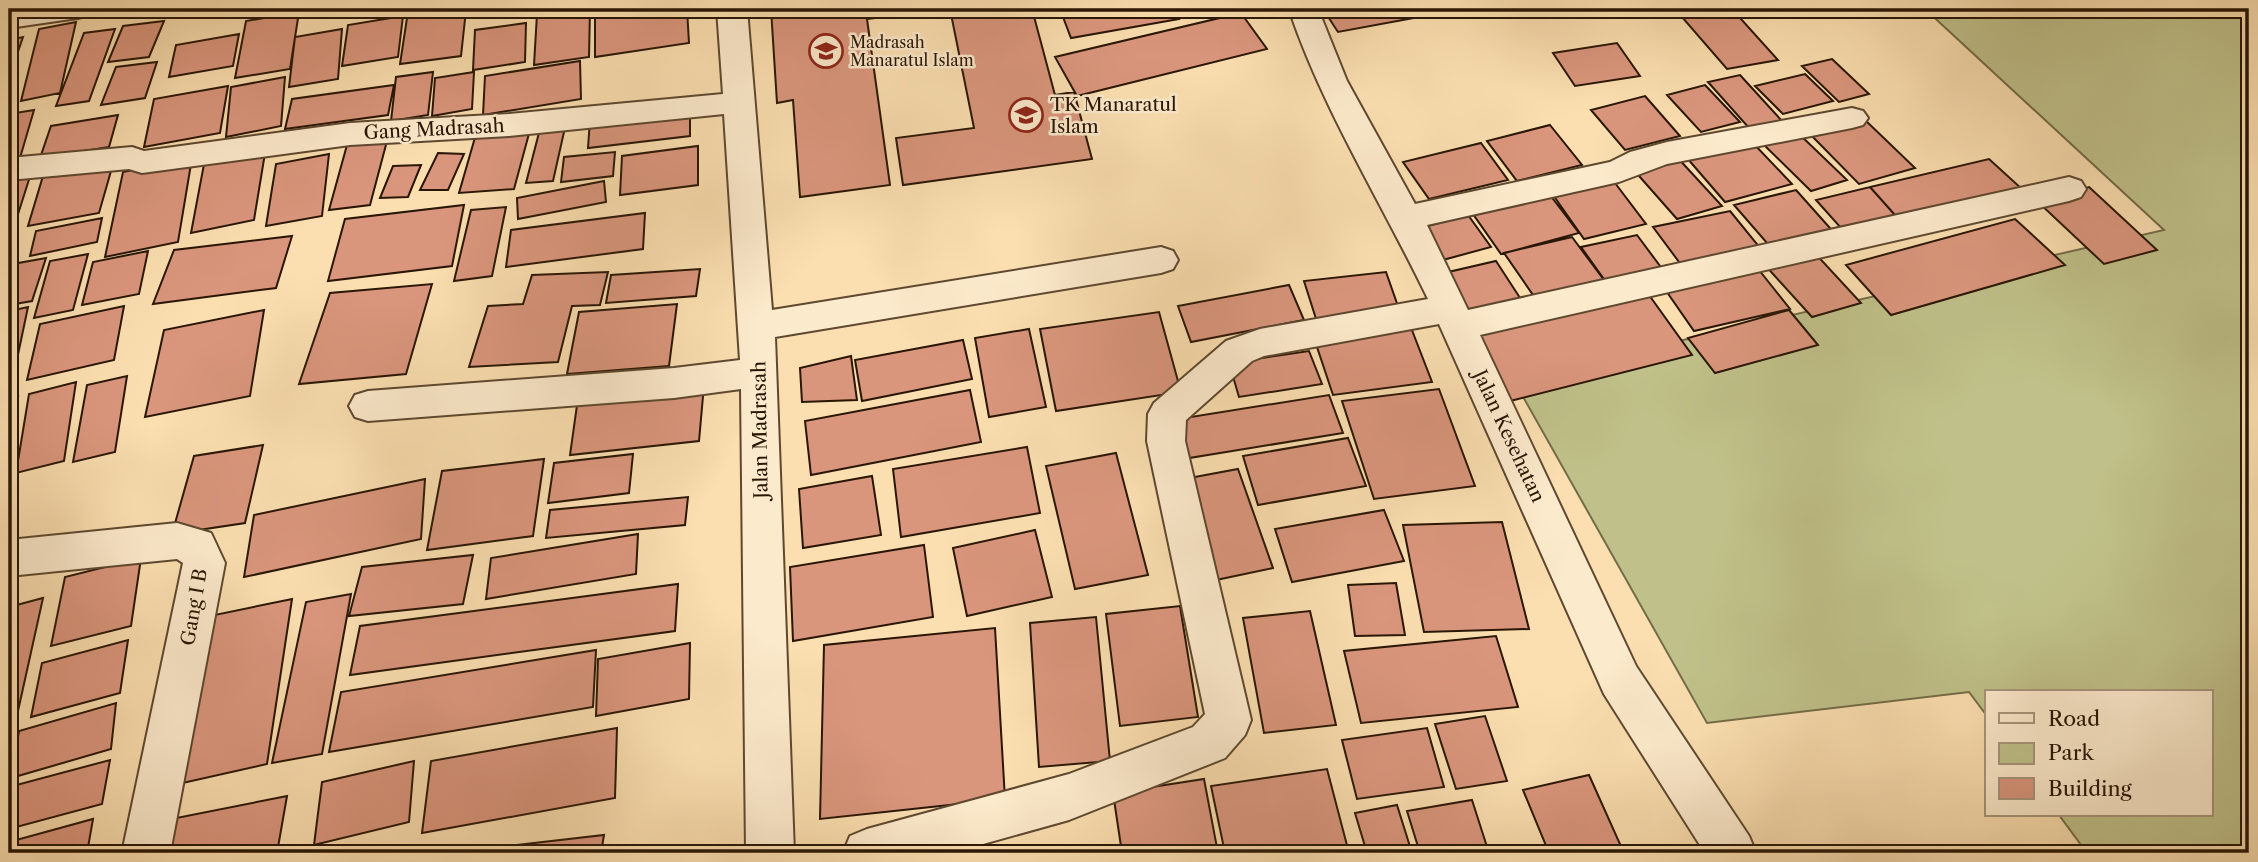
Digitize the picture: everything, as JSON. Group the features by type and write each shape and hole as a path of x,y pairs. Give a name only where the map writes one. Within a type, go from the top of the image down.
{"street":[{"path":"9,19 78,9"},
{"name":"Jalan Madrasah","path":"732,9 737,103 742,122 757,326 770,853"},
{"name":"Jalan Kesehatan","path":"1303,9 1332,81 1406,218 1454,318 1620,680 1732,853"},
{"name":"Gang Madrasah","path":"9,169 132,158 142,162 350,134 509,125 737,103"},
{"path":"1406,218 1619,171 1641,160 1667,153 1852,118"},
{"path":"867,853 1069,797 1209,743 1228,720 1166,440 1167,414 1240,351 1260,343 1454,318 2069,189"},
{"path":"757,326 1161,260"},
{"path":"368,406 674,383 759,372"},
{"name":"Gang I B","path":"9,558 177,541 196,546 204,563 146,853"}],"green space":[{"path":"1925,9 2249,9 2249,853 2087,853 2060,816 2212,816 2212,690 1985,690 1985,713 1969,692 1707,723 1513,379 2164,230"}],"building":[{"path":"590,9 589,57 534,65 537,14"},
{"path":"595,9 687,9 689,43 595,57"},
{"path":"771,9 950,9 867,19 890,185 800,197 793,100 777,103"},
{"path":"950,9 1032,9 1055,95 1074,92 1092,159 903,185 896,138 974,128"},
{"path":"1060,9 1174,9 1179,19 1071,38"},
{"path":"1323,9 1414,9 1419,17 1338,32"},
{"path":"1424,9 1477,9 1429,16"},
{"path":"1675,9 1732,9 1778,60 1727,69"},
{"path":"466,10 461,56 400,64 407,18"},
{"path":"299,12 290,69 235,78 246,21"},
{"path":"1241,13 1267,49 1077,96 1055,57"},
{"path":"403,16 398,57 342,66 348,25"},
{"path":"164,21 149,57 108,62 123,26"},
{"path":"76,22 60,93 21,101 39,29"},
{"path":"526,23 525,62 473,70 475,30"},
{"path":"115,29 89,101 56,106 84,33"},
{"path":"342,29 338,79 289,87 295,37"},
{"path":"239,34 233,66 169,77 176,45"},
{"path":"23,37 9,78 9,40"},
{"path":"1617,43 1640,76 1575,86 1553,53"},
{"path":"1832,59 1869,94 1839,102 1802,66"},
{"path":"580,61 581,99 483,115 485,76"},
{"path":"157,62 145,98 101,105 116,67"},
{"path":"433,72 428,115 391,121 396,77"},
{"path":"474,72 472,109 432,116 435,78"},
{"path":"1805,74 1833,101 1783,114 1755,86"},
{"path":"1740,75 1782,121 1749,128 1708,82"},
{"path":"285,77 281,126 226,137 231,87"},
{"path":"394,85 388,115 285,129 292,99"},
{"path":"1705,85 1740,122 1701,132 1667,95"},
{"path":"228,86 220,133 144,147 154,99"},
{"path":"1645,96 1680,136 1625,150 1591,110"},
{"path":"690,108 690,136 588,148 590,120"},
{"path":"34,110 20,158 9,161 9,114"},
{"path":"118,115 109,147 40,158 51,126"},
{"path":"1863,118 1915,168 1859,184 1808,132"},
{"path":"566,123 553,181 526,183 541,125"},
{"path":"1550,125 1582,165 1517,181 1487,141"},
{"path":"530,130 514,189 459,193 476,134"},
{"path":"1797,132 1847,180 1811,191 1762,143"},
{"path":"387,141 370,205 329,210 347,145"},
{"path":"1752,142 1792,184 1725,202 1687,158"},
{"path":"1481,143 1508,180 1429,199 1403,162"},
{"path":"698,146 698,185 620,195 622,156"},
{"path":"615,152 613,176 561,182 564,157"},
{"path":"265,153 254,220 191,233 204,164"},
{"path":"438,153 464,154 448,190 420,190"},
{"path":"329,154 322,216 266,226 276,164"},
{"path":"1676,156 1722,206 1677,219 1632,168"},
{"path":"192,158 178,242 105,257 123,172"},
{"path":"1989,159 2023,190 1903,224 1870,187"},
{"path":"113,164 99,213 28,226 43,176"},
{"path":"421,165 408,197 380,198 393,166"},
{"path":"32,170 13,230 9,231 9,174"},
{"path":"1612,179 1646,224 1584,239 1551,192"},
{"path":"604,181 606,202 518,219 517,198"},
{"path":"1870,187 1903,224 1849,237 1816,200"},
{"path":"2089,187 2157,250 2104,264 2037,201"},
{"path":"1796,190 1837,236 1773,250 1734,205"},
{"path":"1550,195 1579,233 1501,254 1473,214"},
{"path":"464,205 452,266 328,281 345,219"},
{"path":"506,207 492,276 454,281 471,210"},
{"path":"1730,211 1761,249 1682,266 1653,227"},
{"path":"645,213 643,249 506,267 511,230"},
{"path":"1468,215 1491,247 1439,261 1417,229"},
{"path":"102,218 97,242 30,256 36,231"},
{"path":"2015,219 2065,265 1891,315 1846,265"},
{"path":"1637,235 1663,270 1606,282 1581,247"},
{"path":"292,236 276,288 153,304 174,250"},
{"path":"1572,237 1610,288 1540,305 1504,253"},
{"path":"1812,250 1861,303 1812,317 1764,264"},
{"path":"148,251 139,294 82,305 93,262"},
{"path":"88,254 73,310 34,318 50,261"},
{"path":"46,258 32,301 9,305 9,275 13,264"},
{"path":"1496,261 1524,304 1471,317 1444,273"},
{"path":"1755,265 1790,309 1694,331 1662,285"},
{"path":"700,269 696,296 606,303 611,275"},
{"path":"608,272 600,305 572,306 558,362 469,367 488,306 523,304 532,275"},
{"path":"1386,272 1400,312 1317,322 1304,281"},
{"path":"432,284 406,374 299,384 330,293"},
{"path":"1289,285 1304,320 1191,342 1178,306"},
{"path":"1644,288 1692,355 1510,401 1468,330"},
{"path":"677,304 669,366 567,374 579,312"},
{"path":"124,306 114,360 27,380 40,324"},
{"path":"28,307 12,383 9,384 9,311"},
{"path":"264,310 250,396 145,417 164,330"},
{"path":"1789,310 1818,345 1715,373 1688,338"},
{"path":"1159,312 1181,392 1056,411 1040,329"},
{"path":"1410,325 1432,382 1333,395 1314,338"},
{"path":"1029,329 1046,407 989,417 975,338"},
{"path":"963,340 972,379 862,401 855,360"},
{"path":"1309,351 1322,384 1239,397 1229,363"},
{"path":"851,356 857,400 802,402 800,368"},
{"path":"127,376 115,452 73,462 87,385"},
{"path":"76,382 64,461 16,473 29,394"},
{"path":"704,385 699,441 570,455 578,398"},
{"path":"1439,389 1475,486 1374,499 1342,401"},
{"path":"970,390 981,442 811,475 805,421"},
{"path":"1329,395 1343,433 1183,459 1172,420"},
{"path":"18,397 9,443 9,400"},
{"path":"1348,438 1366,486 1258,505 1243,456"},
{"path":"263,445 245,523 172,534 194,456"},
{"path":"1027,447 1040,513 901,537 893,469"},
{"path":"1116,453 1148,575 1075,589 1046,466"},
{"path":"633,454 629,493 548,503 554,463"},
{"path":"544,459 533,536 427,550 442,471"},
{"path":"1238,469 1273,568 1216,580 1184,479"},
{"path":"872,476 881,535 803,548 799,489"},
{"path":"425,479 421,539 244,577 254,515"},
{"path":"688,497 685,525 546,538 550,510"},
{"path":"1384,510 1404,561 1292,582 1275,529"},
{"path":"1502,522 1529,629 1424,632 1403,525"},
{"path":"1035,530 1052,597 967,616 953,548"},
{"path":"638,534 636,574 486,599 491,558"},
{"path":"924,545 933,617 793,641 790,567"},
{"path":"473,555 463,604 349,616 362,567"},
{"path":"141,558 131,626 51,646 65,577"},
{"path":"1396,583 1405,635 1355,636 1348,585"},
{"path":"678,584 675,631 350,675 360,626"},
{"path":"351,594 322,754 272,763 306,602"},
{"path":"43,598 18,711 9,714 9,607"},
{"path":"292,599 267,764 165,787 200,618"},
{"path":"1180,606 1198,717 1120,726 1106,614"},
{"path":"1310,611 1336,725 1264,733 1243,618"},
{"path":"1096,617 1110,761 1039,767 1030,623"},
{"path":"995,628 1005,799 820,819 824,645"},
{"path":"1496,636 1518,707 1361,723 1344,651"},
{"path":"128,640 120,693 31,717 42,663"},
{"path":"690,643 689,699 596,716 598,659"},
{"path":"596,650 593,707 329,752 341,692"},
{"path":"116,703 111,749 11,778 19,731"},
{"path":"1485,716 1507,781 1456,789 1435,724"},
{"path":"617,728 615,798 422,833 431,761"},
{"path":"1427,728 1444,787 1357,799 1342,740"},
{"path":"110,760 102,804 9,829 9,787"},
{"path":"414,761 409,822 314,845 322,782"},
{"path":"1327,769 1349,853 1225,853 1211,786"},
{"path":"1589,775 1624,853 1549,853 1523,790"},
{"path":"1204,779 1218,853 1122,853 1113,793"},
{"path":"287,796 277,853 154,853 161,821"},
{"path":"1472,800 1489,853 1420,853 1407,811"},
{"path":"1397,805 1412,853 1367,853 1355,813"},
{"path":"93,819 87,853 9,853 9,842"},
{"path":"604,835 601,853 489,853 490,848"}],"place":[{"name":"Madrasah Manaratul Islam","path":"826,51"},
{"name":"TK Manaratul Islam","path":"1026,115"}]}
